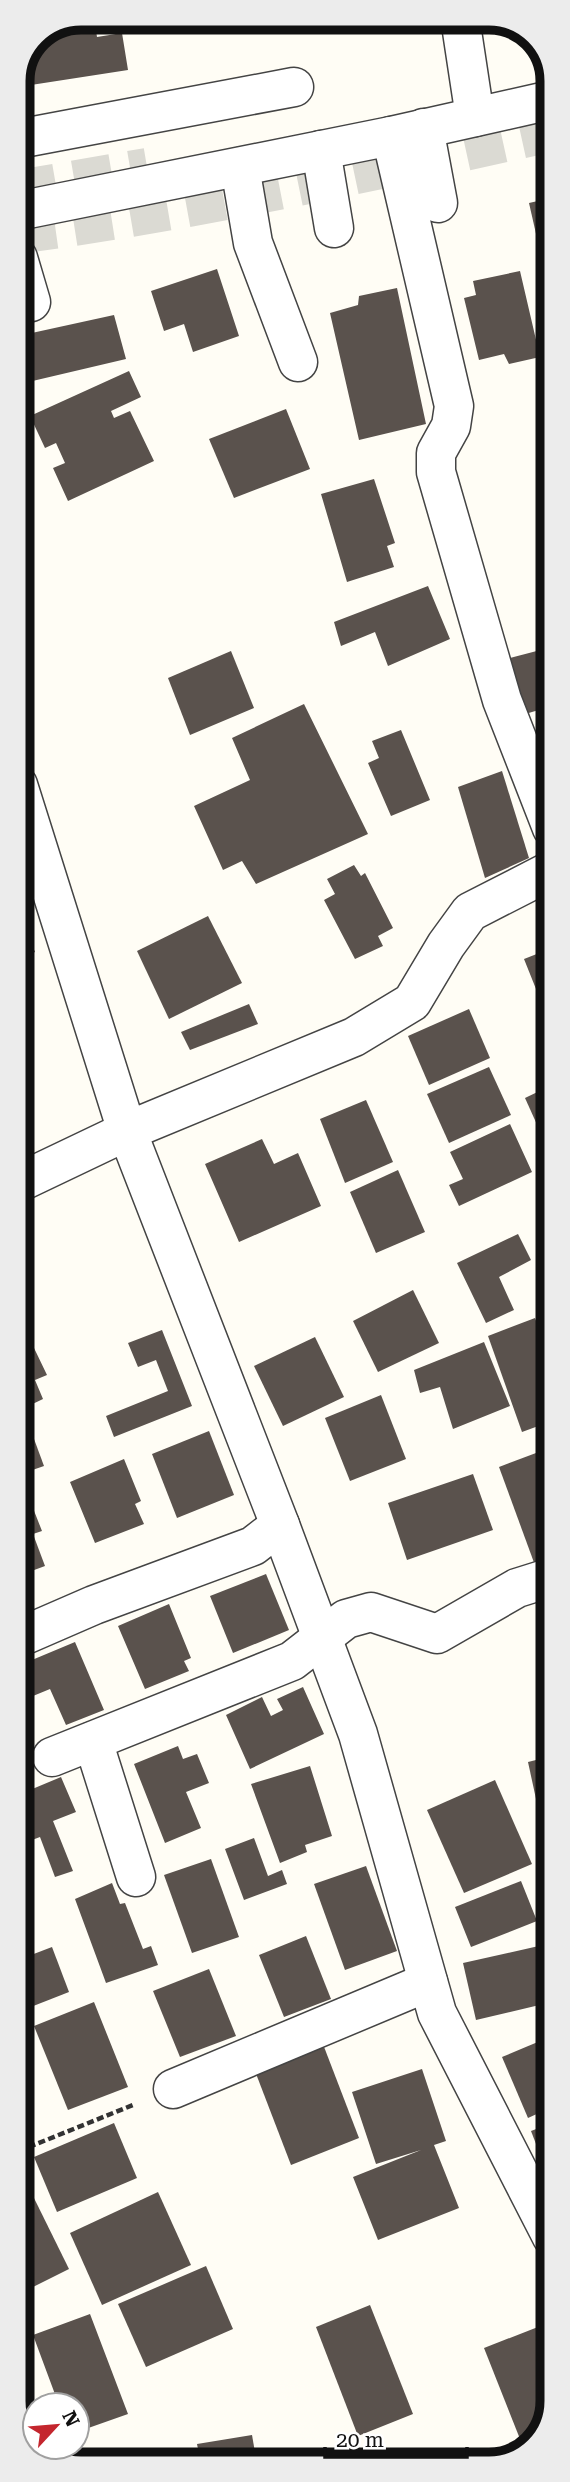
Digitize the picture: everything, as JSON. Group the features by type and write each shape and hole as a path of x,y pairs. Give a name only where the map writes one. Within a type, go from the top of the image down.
{"street":[{"path":"462,30 475,117"},
{"path":"30,137 295,87"},
{"path":"30,209 540,102"},
{"path":"407,132 438,202"},
{"path":"407,132 454,406 451,426 436,453 436,472 502,700 540,797"},
{"path":"321,150 334,228"},
{"path":"240,167 253,243 298,362"},
{"path":"30,829 127,1131 358,1734 437,2013 540,2203"},
{"path":"30,1177 127,1131 354,1037 412,1002 446,944 470,912 540,876"},
{"path":"30,1633 94,1605 253,1546 280,1525"},
{"path":"52,1757 292,1661 346,1619 372,1612 437,1634 517,1588 540,1581"},
{"path":"93,1741 136,1877"},
{"path":"173,2090 428,1982"}],"path":[{"path":"30,2147 173,2090"}],"building":[{"path":"96,30 97,37 122,33 128,70 30,85 31,71 38,52 52,38 71,31"},
{"path":"540,200 540,247 539,247 529,203"},
{"path":"217,269 239,336 193,352 184,324 164,331 151,291"},
{"path":"520,271 540,357 509,364 504,354 479,360 464,298 476,295 473,281"},
{"path":"397,288 426,424 359,440 330,313 358,305 359,296"},
{"path":"114,315 126,359 30,382 30,333"},
{"path":"129,371 141,397 111,411 114,418 130,411 154,461 68,501 53,468 65,463 56,443 45,448 30,416"},
{"path":"286,409 310,469 234,498 209,439"},
{"path":"374,479 395,543 387,546 394,567 347,582 321,494"},
{"path":"428,586 450,639 388,666 375,632 341,646 334,622"},
{"path":"540,650 540,710 522,715 506,659"},
{"path":"231,651 254,708 190,735 168,678"},
{"path":"304,704 368,834 256,884 242,861 223,870 194,806 250,780 232,738"},
{"path":"401,730 430,800 391,816 368,763 379,758 372,741"},
{"path":"502,771 529,858 485,878 458,787"},
{"path":"354,865 361,876 365,873 393,928 378,936 383,946 355,959 324,900 335,894 327,879"},
{"path":"208,916 242,983 169,1019 137,951"},
{"path":"30,940 35,952 30,954"},
{"path":"540,953 540,988 536,989 524,959"},
{"path":"249,1004 258,1024 190,1050 181,1032"},
{"path":"469,1009 490,1058 429,1085 408,1036"},
{"path":"489,1067 511,1115 449,1143 427,1094"},
{"path":"540,1091 540,1131 525,1098"},
{"path":"366,1100 393,1162 345,1183 320,1119"},
{"path":"510,1124 532,1172 459,1206 449,1185 463,1179 450,1152"},
{"path":"262,1139 274,1164 298,1153 321,1206 239,1242 205,1164"},
{"path":"398,1170 425,1232 376,1253 350,1192"},
{"path":"518,1234 531,1260 499,1277 514,1310 486,1323 457,1263"},
{"path":"413,1290 439,1343 378,1372 353,1321"},
{"path":"535,1318 540,1331 540,1425 522,1432 488,1336"},
{"path":"162,1330 192,1406 114,1437 106,1416 168,1391 156,1360 138,1367 128,1343"},
{"path":"315,1337 344,1397 283,1426 254,1366"},
{"path":"30,1340 47,1375 35,1380 43,1399 30,1405"},
{"path":"484,1342 510,1406 453,1429 440,1387 420,1393 414,1370"},
{"path":"381,1395 406,1459 350,1481 325,1418"},
{"path":"30,1428 44,1466 30,1471"},
{"path":"209,1431 234,1495 177,1518 152,1454"},
{"path":"540,1452 540,1566 536,1568 499,1467"},
{"path":"124,1459 141,1501 135,1504 144,1524 95,1543 70,1482"},
{"path":"473,1474 493,1530 407,1560 388,1503"},
{"path":"30,1501 42,1531 33,1534 45,1566 30,1572"},
{"path":"266,1574 289,1630 233,1653 210,1596"},
{"path":"169,1604 191,1658 184,1661 189,1671 145,1689 118,1626"},
{"path":"75,1642 104,1710 66,1725 50,1689 33,1696 30,1689 30,1661"},
{"path":"303,1687 324,1734 250,1769 226,1715 262,1697 271,1716 283,1710 277,1699"},
{"path":"178,1746 183,1759 197,1754 209,1783 186,1792 201,1828 165,1843 134,1764"},
{"path":"540,1759 540,1817 528,1762"},
{"path":"310,1766 332,1836 305,1845 307,1852 280,1863 251,1784"},
{"path":"61,1777 76,1812 53,1821 73,1871 55,1877 40,1837 32,1840 30,1836 30,1790"},
{"path":"495,1780 532,1864 464,1893 427,1810"},
{"path":"254,1838 268,1876 282,1870 287,1884 244,1900 225,1849"},
{"path":"211,1859 239,1937 192,1953 164,1875"},
{"path":"366,1866 397,1951 345,1970 314,1884"},
{"path":"521,1881 537,1921 471,1947 455,1907"},
{"path":"112,1883 120,1904 125,1903 143,1949 151,1946 158,1965 106,1983 75,1899"},
{"path":"306,1936 331,1999 284,2017 259,1955"},
{"path":"540,1946 540,2005 476,2020 463,1963"},
{"path":"52,1947 69,1992 30,2007 30,1955"},
{"path":"209,1969 236,2036 180,2057 153,1991"},
{"path":"94,2002 128,2087 68,2110 34,2026"},
{"path":"321,2039 359,2138 291,2165 253,2066"},
{"path":"540,2041 540,2112 528,2118 502,2057"},
{"path":"422,2069 446,2141 434,2145 459,2208 378,2240 353,2177 421,2150 376,2164 352,2092"},
{"path":"114,2123 137,2178 57,2212 34,2157"},
{"path":"540,2128 540,2154 531,2131"},
{"path":"158,2192 191,2265 102,2305 70,2233"},
{"path":"32,2194 69,2269 30,2288"},
{"path":"206,2266 233,2329 146,2367 118,2304"},
{"path":"370,2305 413,2414 358,2436 316,2327"},
{"path":"90,2314 128,2414 91,2427 91,2391 54,2391 33,2335"},
{"path":"540,2326 540,2408 535,2424 521,2441 484,2348"},
{"path":"252,2435 255,2452 199,2452 197,2444"}],"tunnel":[{"path":"30,233 219,202 540,135"},
{"path":"30,187 147,167"}]}
